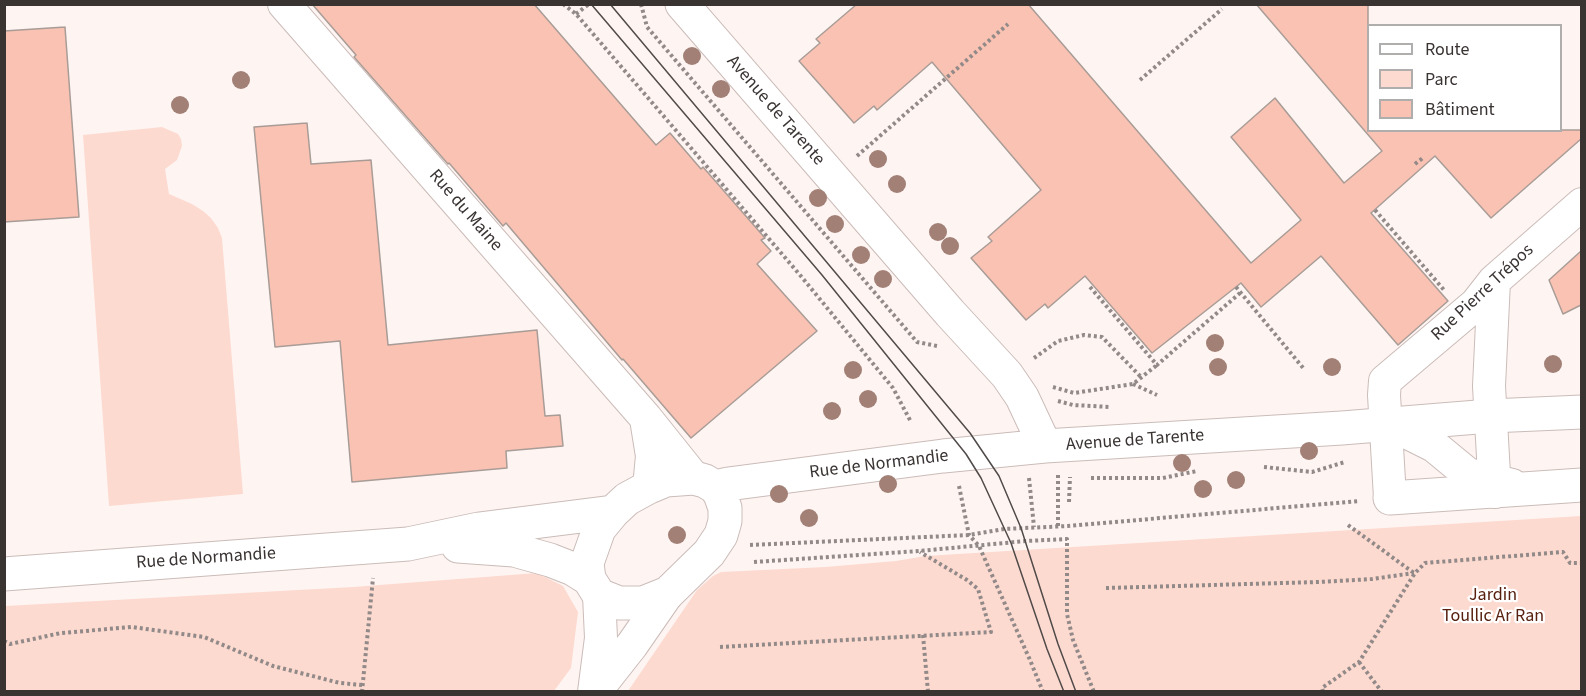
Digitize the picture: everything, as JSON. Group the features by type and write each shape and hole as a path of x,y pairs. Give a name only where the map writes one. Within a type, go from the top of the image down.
{"street":[{"name":"Rue du Maine","path":"284,4 646,418 705,482"},
{"name":"Avenue de Tarente","path":"682,4 950,313 1007,375 1022,397 1049,452 1490,416 1581,412"},
{"name":"Rue Pierre Trépos","path":"1386,424 1385,381 1476,304 1494,281 1581,204"},
{"path":"1494,281 1489,386 1494,487"},
{"path":"646,418 652,456 649,487"},
{"path":"1494,487 1468,474 1434,446 1386,424 1390,498 1494,487 1530,489 1581,485"},
{"name":"Rue de Normandie","path":"705,482 728,484 943,456 1049,452"},
{"path":"666,480 705,482 720,494 725,508 725,521 721,535 709,553 668,593 632,645 594,692 601,639 594,587 587,563 598,530 627,499 649,487 666,480"},
{"name":"Rue de Normandie","path":"4,574 408,544 479,529 613,512"},
{"name":"Rue de Normandie","path":"408,544 514,550 573,569 594,587"},
{"path":"594,587 619,603 643,603 668,593"}],"path":[{"path":"563,4 576,14 894,388 911,422"},
{"path":"576,14 589,4"},
{"path":"641,4 647,27 917,342 938,346"},
{"path":"1140,80 1222,9"},
{"path":"856,157 1008,24"},
{"path":"1415,164 1424,157"},
{"path":"1375,210 1449,295"},
{"path":"1090,287 1157,365"},
{"path":"1236,287 1304,369"},
{"path":"1047,385 1074,393 1133,384 1240,293"},
{"path":"1029,362 1058,341 1084,335 1102,337 1141,377"},
{"path":"1133,384 1157,395"},
{"path":"1049,452 1070,478 1069,502"},
{"path":"1049,452 1058,526"},
{"path":"1034,527 1049,452"},
{"path":"1258,467 1312,472 1346,462"},
{"path":"1070,478 1163,477 1205,470"},
{"path":"958,482 969,535 979,546 1042,692"},
{"path":"721,535 753,546 969,535 1004,529 1390,498"},
{"path":"1347,525 1415,573"},
{"path":"754,562 1067,539 1067,614 1073,640 1094,692"},
{"path":"362,692 374,547"},
{"path":"720,647 991,632 978,589 919,551"},
{"path":"1323,692 1322,688 1359,662 1415,573 1425,563 1563,552 1570,563 1581,563"},
{"path":"1107,588 1319,582 1372,579 1415,573"},
{"path":"4,641 10,644 61,633 132,627 204,638 273,666 340,683 363,685"},
{"path":"923,635 928,692"},
{"path":"1359,662 1382,692"}],"green space":[{"path":"162,127 178,134 182,146 177,160 165,169 169,194 203,211 211,218 222,238 243,494 109,506 83,135"},
{"name":"Jardin Toullic Ar Ran","path":"1581,516 1581,691 628,691 697,590 721,572 825,567 925,556"},
{"path":"537,573 563,586 578,612 571,668 554,691 5,692 5,606 353,587"}],"building":[{"path":"312,4 534,4 656,145 670,133 765,238 761,240 771,251 757,264 817,331 691,438 506,223 503,226 354,57 356,55"},
{"path":"857,4 1028,4 1251,263 1301,220 1231,137 1275,98 1344,183 1382,151 1256,4 1368,4 1367,132 1562,132 1562,130 1581,130 1581,139 1491,218 1435,156 1371,213 1448,301 1398,345 1321,256 1261,307 1241,283 1152,353 1085,276 1048,308 1045,304 1026,320 971,258 992,241 988,237 1041,190 932,62 877,110 874,106 854,123 799,61 820,43 816,39"},
{"path":"65,27 79,217 4,222 4,31"},
{"path":"307,123 311,164 371,160 388,345 537,330 545,416 560,415 563,446 506,451 507,468 352,482 340,341 275,347 254,127"},
{"path":"1581,251 1581,305 1563,314 1549,280"}],"tram line":[{"path":"591,4 822,275 966,454 981,478 1011,543 1064,692"},
{"path":"610,4 970,433 999,476 1021,528 1058,644 1076,692"}]}
